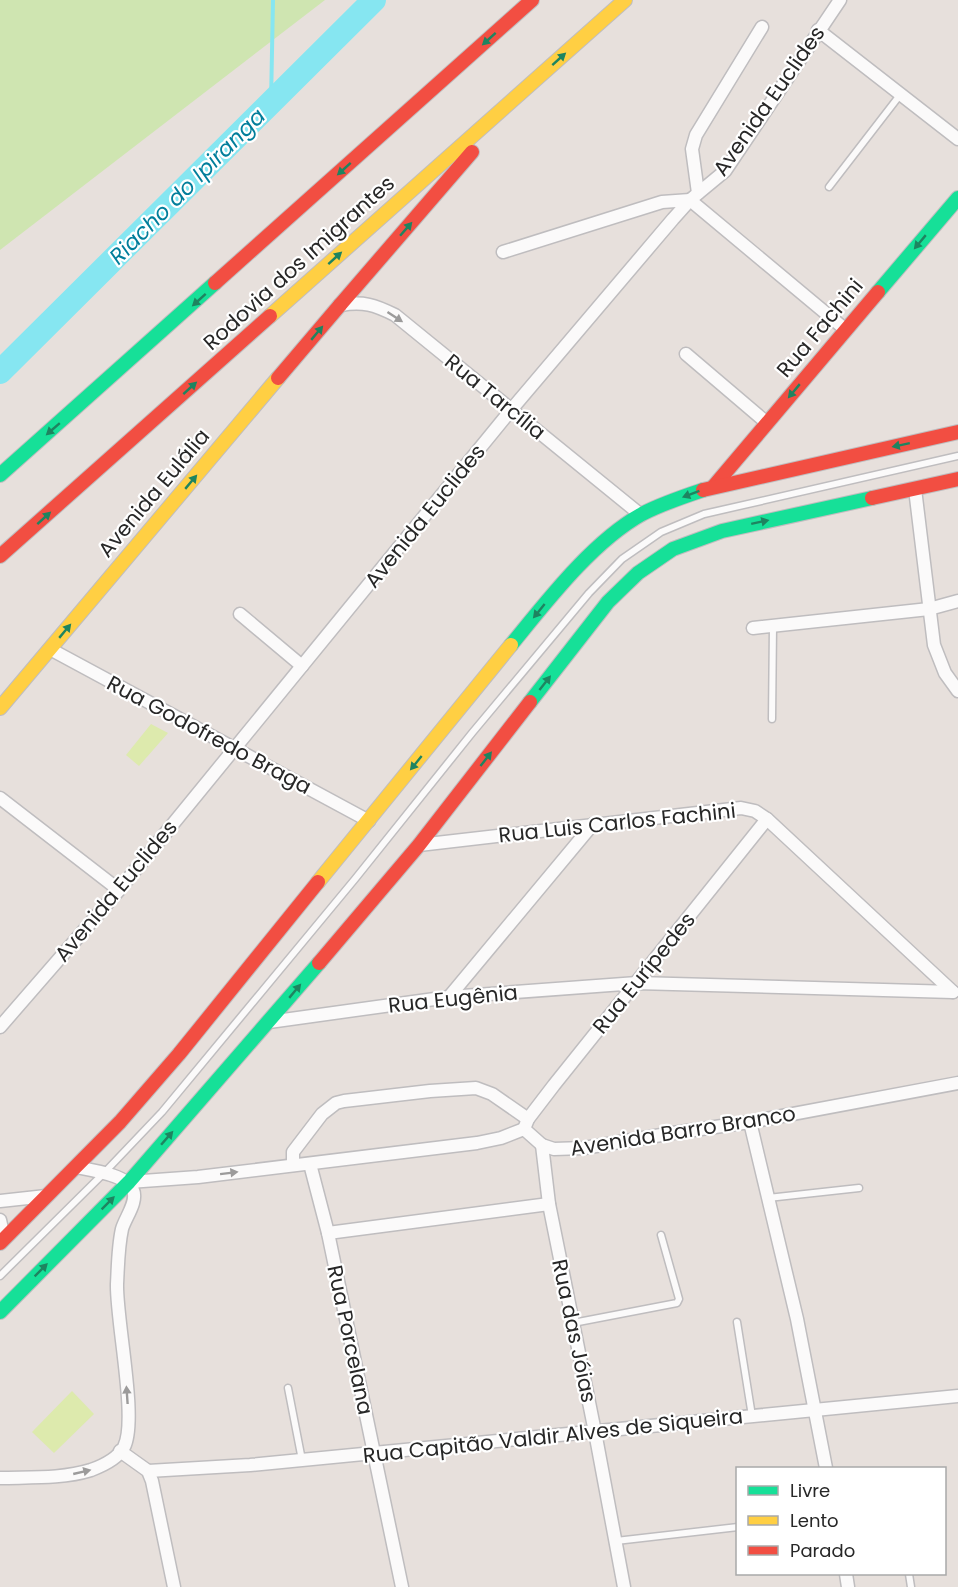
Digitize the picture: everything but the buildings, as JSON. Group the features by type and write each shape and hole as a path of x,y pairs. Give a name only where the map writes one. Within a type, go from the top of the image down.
{"main road":[{"name":"Rodovia dos Imigrantes","path":"0,475 532,0"},
{"name":"Rodovia dos Imigrantes","path":"0,556 625,0"},
{"name":"Avenida Eulália","path":"0,708 340,305 530,85"},
{"name":"Rua Fachini","path":"714,486 958,198"},
{"path":"2,1240 120,1122 179,1054 543,605 586,559 610,538 641,515 714,486 958,432"},
{"path":"0,1312 129,1182 269,1022 419,845 608,602 638,573 674,549 722,531 958,479"}],"street":[{"name":"Avenida Euclides","path":"0,1026 119,890 511,410 694,197 729,166 840,0"},
{"path":"762,27 696,135 692,148 694,197 846,330"},
{"path":"819,30 958,139"},
{"path":"503,252 662,202 694,197"},
{"name":"Rua Tarcília","path":"340,305 357,302 375,306 395,315 641,515"},
{"path":"686,354 767,423"},
{"path":"915,489 934,645 945,673 958,691"},
{"path":"753,628 929,609 958,602"},
{"path":"240,614 302,666"},
{"name":"Rua Godofredo Braga","path":"50,649 369,821"},
{"path":"0,798 119,890"},
{"name":"Rua Luis Carlos Fachini","path":"419,845 741,808 755,811 767,819 955,994"},
{"name":"Rua Eurípedes","path":"526,1124 554,1085 767,819"},
{"path":"449,997 593,824"},
{"name":"Rua Eugênia","path":"269,1022 449,997 637,983 955,994"},
{"name":"Avenida Barro Branco","path":"293,1165 293,1152 322,1114 336,1103 344,1101 477,1088 492,1094 526,1124 543,1145 563,1150 750,1122 958,1083"},
{"path":"750,1122 797,1319 826,1467"},
{"path":"76,1167 104,1173 129,1182 169,1180 477,1143 501,1138 526,1124"},
{"name":"Rua das Jóias","path":"543,1145 549,1204 624,1587"},
{"name":"Rua Porcelana","path":"310,1164 328,1233 402,1587"},
{"path":"0,1478 60,1476 81,1472 102,1465 120,1451 127,1439 128,1408 117,1286 122,1229 134,1196 129,1182"},
{"path":"0,1201 47,1196"},
{"path":"328,1233 549,1204"},
{"path":"0,1220 2,1240"},
{"name":"Rua Capitão Valdir Alves de Siqueira","path":"148,1471 302,1460 958,1396"},
{"path":"120,1451 148,1471 174,1587"}],"lane":[{"path":"829,187 901,94"},
{"path":"0,1276 104,1173 170,1103 589,593 622,559 661,532 704,514 958,456"},
{"path":"772,626 772,719"},
{"path":"768,1198 859,1188"},
{"path":"572,1323 677,1304 679,1299 662,1235"},
{"path":"737,1322 752,1416"},
{"path":"288,1388 302,1460"},
{"path":"616,1541 736,1527"}],"green space":[{"path":"0,0 325,0 0,250"},
{"path":"151,724 168,733 139,766 126,755"},
{"path":"72,1391 94,1414 54,1453 32,1432"}],"waterway":[{"path":"271,103 273,0"},
{"name":"Riacho do Ipiranga","path":"0,372 374,0"}],"traffic: fast":[{"path":"878,292 958,198"},
{"path":"0,475 215,283"},
{"path":"511,645 571,574 623,526 664,504 703,490"},
{"path":"530,702 608,602 638,573 673,549 722,531 872,498"},
{"path":"0,1312 129,1182 319,963"}],"traffic: slow":[{"path":"270,316 625,0"},
{"path":"0,708 278,378"},
{"path":"318,882 511,645"}],"traffic: jam":[{"path":"215,283 532,0"},
{"path":"340,305 472,152"},
{"path":"714,486 878,292"},
{"path":"278,378 340,305"},
{"path":"0,556 270,316"},
{"path":"703,490 958,432"},
{"path":"872,498 958,479"},
{"path":"319,963 419,845 530,702"},
{"path":"0,1243 120,1122 179,1054 318,882"}]}
